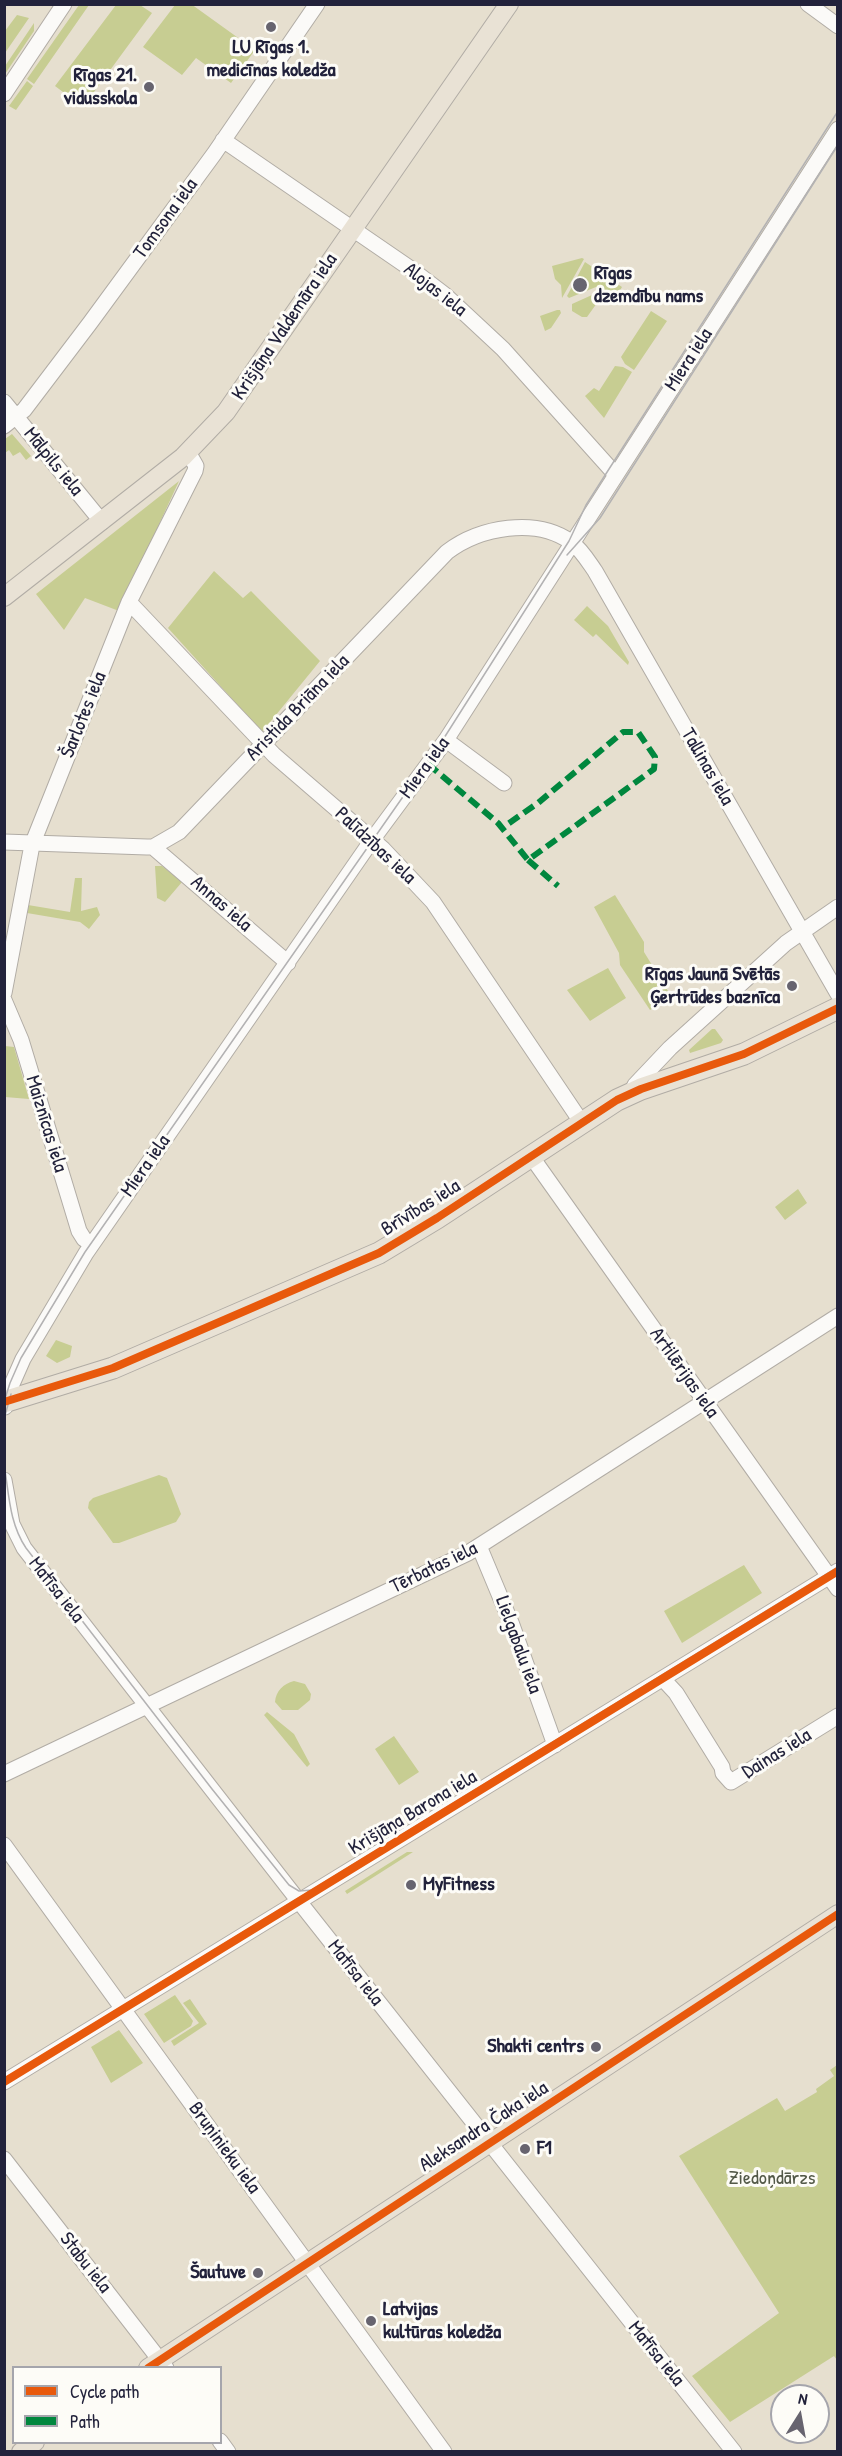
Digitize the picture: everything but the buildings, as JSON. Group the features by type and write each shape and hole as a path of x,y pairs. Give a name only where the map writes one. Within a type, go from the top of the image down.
{"highway":[{"name":"Brīvības iela","path":"5,1405 113,1368 379,1253 631,1093 730,1060 837,1008"}],"main road":[{"name":"Krišjāņa Valdemāra iela","path":"4,597 188,452 226,412 509,4"},
{"name":"Aleksandra Čaka iela","path":"158,2365 307,2262 837,1914"}],"street":[{"path":"4,94 64,4"},
{"name":"Tomsona iela","path":"11,421 24,410 90,323 223,140 317,4"},
{"path":"808,4 837,26"},
{"name":"Miera iela","path":"5,1405 23,1359 92,1244 372,840 446,740 837,129"},
{"name":"Alojas iela","path":"223,140 411,269 477,323 616,475"},
{"name":"Mālpils iela","path":"4,402 11,421 102,522"},
{"name":"Šarlotes iela","path":"4,993 32,845 129,602 195,471 196,466 188,452"},
{"name":"Aristida Briāna iela","path":"153,847 179,832 192,821 434,565 456,545 466,539 490,532 526,529 550,531 572,543"},
{"name":"Tallinas iela","path":"572,543 595,571 837,994"},
{"name":"Palīdzības iela","path":"129,602 264,744 372,840 433,902 582,1123"},
{"path":"446,740 504,783"},
{"path":"4,842 32,845 153,847"},
{"name":"Annas iela","path":"153,847 288,963"},
{"path":"631,1093 635,1084 670,1048 801,932 837,907"},
{"name":"Maiznīcas iela","path":"4,1000 21,1040 79,1231 84,1239 92,1244"},
{"name":"Artilērijas iela","path":"531,1156 705,1403 835,1579"},
{"name":"Tērbatas iela","path":"4,1774 479,1546 705,1403 837,1316"},
{"name":"Matīsa iela","path":"4,1480 9,1514 20,1541 299,1902 734,2451"},
{"name":"Lielgabalu iela","path":"479,1546 512,1625 555,1745"},
{"name":"Krišjāņa Barona iela","path":"4,2082 663,1679 835,1579"},
{"name":"Dainas iela","path":"663,1679 676,1694 723,1773 731,1782 837,1716"},
{"name":"Bruņinieku iela","path":"4,1845 444,2451"},
{"name":"Stabu iela","path":"4,2159 158,2365"}],"green space":[{"path":"191,4 255,50 231,83 196,58 182,75 143,47 175,5"},
{"path":"79,5 89,5 34,84 27,79"},
{"path":"116,5 140,5 152,13 83,107 55,86"},
{"path":"17,15 29,18 5,53 5,31"},
{"path":"34,23 34,31 5,74 5,66"},
{"path":"27,81 33,86 16,110 9,106"},
{"path":"584,259 562,298 561,285 555,279 552,266"},
{"path":"585,262 622,287 616,297 613,298 596,287 569,298 567,296"},
{"path":"592,295 596,298 597,303 587,317 582,317 572,311 572,304"},
{"path":"557,310 561,313 551,328 545,331 540,316"},
{"path":"651,311 667,321 634,370 625,364 621,357"},
{"path":"615,366 632,372 604,418 585,396 594,388 599,391"},
{"path":"12,434 31,456 26,460 20,452 13,456 9,450 5,453 5,439"},
{"path":"179,481 119,611 85,598 64,630 36,594"},
{"path":"214,571 243,598 251,591 320,661 262,732 168,628"},
{"path":"587,606 608,626 629,662 628,665 596,634 593,637 574,620"},
{"path":"155,866 162,866 182,882 165,902 157,898"},
{"path":"75,878 82,878 81,911 97,907 100,915 89,929 80,922 27,913 28,905 70,912"},
{"path":"615,895 644,942 644,952 671,996 650,1010 620,965 619,953 594,907"},
{"path":"608,968 626,998 590,1021 567,990"},
{"path":"712,1029 715,1029 723,1040 721,1043 690,1053 689,1050"},
{"path":"5,1046 14,1047 29,1099 5,1097"},
{"path":"798,1189 807,1203 785,1220 775,1207"},
{"path":"56,1340 72,1346 70,1357 57,1363 46,1356"},
{"path":"159,1475 167,1478 181,1514 176,1522 119,1543 113,1543 88,1508 89,1502 93,1498"},
{"path":"744,1565 762,1593 682,1643 664,1611"},
{"path":"294,1681 305,1684 311,1694 310,1700 298,1710 282,1710 275,1702 277,1694 283,1686"},
{"path":"267,1712 294,1734 310,1764 307,1767 264,1715"},
{"path":"394,1736 419,1772 399,1785 375,1749"},
{"path":"407,1852 413,1852 347,1894 345,1891"},
{"path":"175,1995 193,2021 191,2026 164,2043 144,2014"},
{"path":"190,1999 207,2024 174,2046 171,2041 199,2023 183,2003"},
{"path":"119,2030 143,2063 111,2083 91,2047"},
{"name":"Ziedoņdārzs","path":"837,2065 837,2360 834,2356 790,2384 770,2384 770,2397 730,2422 692,2376 779,2313 679,2156 777,2098 785,2111 817,2092 816,2089 834,2076 830,2070"}],"tram line":[{"path":"4,1402 21,1358 85,1252 444,738 569,541 586,505 838,111"},
{"path":"567,555 600,518 838,145"},
{"path":"4,1419 11,1394"},
{"path":"4,1464 13,1518 26,1548 289,1885 299,1891 312,1890"},
{"path":"4,2079 838,1567"}],"marked path":[{"path":"428,764 498,823 528,860 654,769 655,757 638,732 623,732 538,803 502,828"},
{"path":"528,860 558,886"}],"cycle path":[{"path":"4,1402 113,1368 379,1253 437,1218 617,1100 641,1089 744,1054 838,1008"},
{"path":"4,2082 838,1571"},
{"path":"151,2366 838,1914"}],"place":[{"name":"LU Rīgas 1. medicīnas koledža","path":"271,27"},
{"name":"Rīgas 21. vidusskola","path":"149,87"},
{"name":"Rīgas dzemdību nams","path":"580,285"},
{"name":"Rīgas Jaunā Svētās Ģertrūdes baznīca","path":"792,986"},
{"name":"MyFitness","path":"411,1885"},
{"name":"Shakti centrs","path":"596,2047"},
{"name":"F1","path":"525,2149"},
{"name":"Šautuve","path":"258,2273"},
{"name":"Latvijas kultūras koledža","path":"371,2321"}]}
